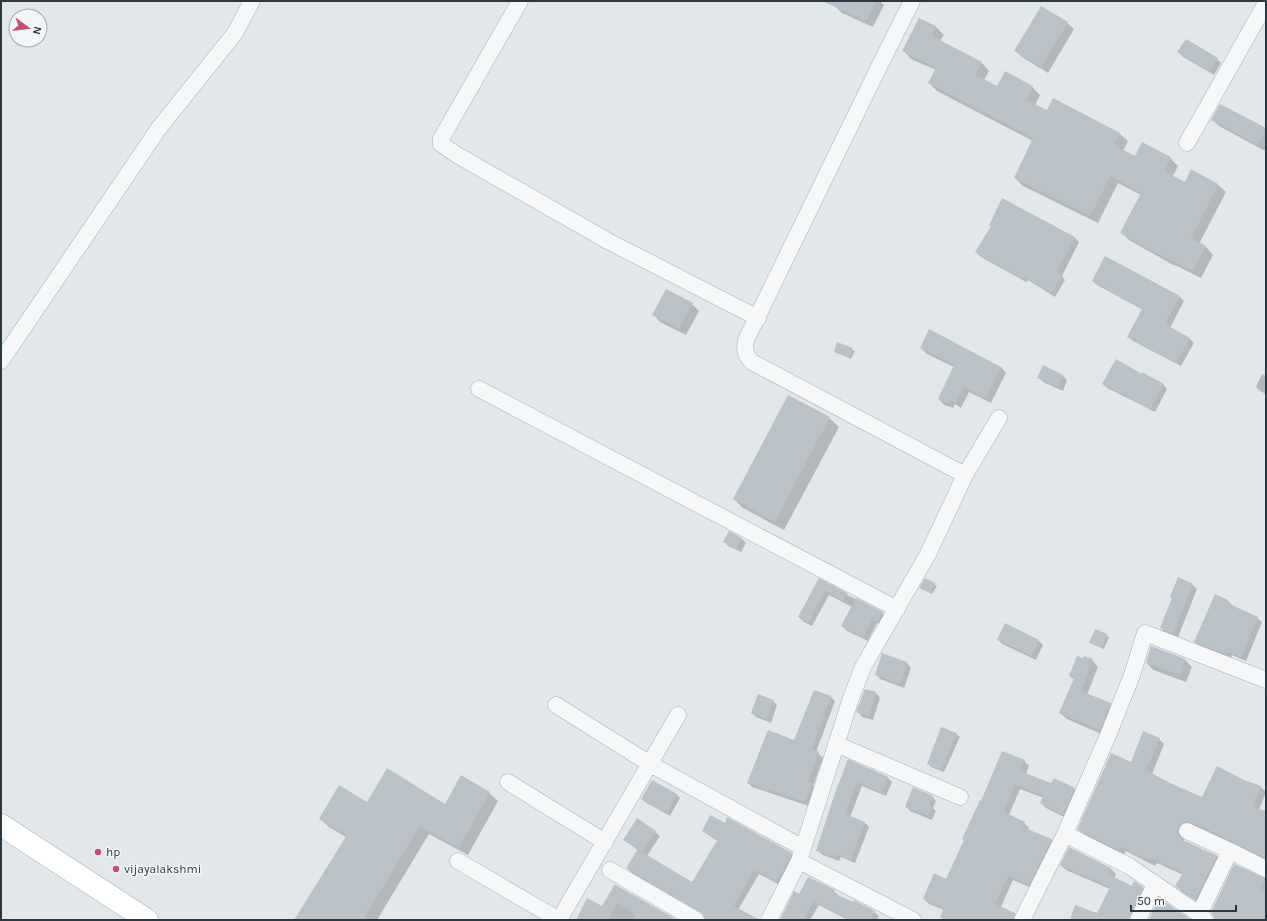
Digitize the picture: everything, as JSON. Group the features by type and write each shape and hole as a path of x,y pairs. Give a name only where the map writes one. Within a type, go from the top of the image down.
{"main road":[{"path":"1,825 147,920"}],"street":[{"path":"1,361 159,128 235,33 252,1"},
{"path":"520,1 441,139 441,144 608,241 758,318"},
{"path":"912,1 746,340 745,352 752,362 965,475"},
{"path":"1187,143 1266,3"},
{"path":"479,389 896,609"},
{"path":"769,920 801,854 836,744 863,668 928,554 965,475 999,418"},
{"path":"1027,918 1109,733 1132,675 1145,633 1266,680"},
{"path":"556,705 650,764 913,920"},
{"path":"458,860 559,920 678,716"},
{"path":"836,744 960,796"},
{"path":"508,782 605,842"},
{"path":"1187,831 1266,869"},
{"path":"1065,834 1129,866 1202,917 1230,851"},
{"path":"610,870 696,920"},
{"path":"1138,920 1156,884"}],"building":[{"path":"822,1 876,1 866,21"},
{"path":"1041,6 1068,22 1041,67 1014,51"},
{"path":"919,18 936,26 932,36 982,62 976,75 997,86 1005,71 1033,86 1026,100 1047,110 1053,98 1120,133 1114,145 1135,156 1142,142 1171,157 1164,171 1185,182 1191,169 1218,184 1191,238 1206,246 1193,271 1167,259 1120,233 1141,193 1110,176 1090,216 1014,178 1033,138 928,83 936,68 902,51"},
{"path":"1186,39 1218,58 1209,72 1177,52"},
{"path":"1220,104 1266,128 1258,145 1211,120"},
{"path":"1002,198 1075,237 1057,272 1062,275 1051,293 1023,277 1022,279 975,252 991,226 989,225"},
{"path":"1105,256 1180,296 1165,324 1190,338 1176,363 1127,337 1142,309 1092,281"},
{"path":"666,289 693,303 679,329 652,315"},
{"path":"929,329 1001,367 986,398 964,387 955,403 949,400 948,403 938,399 954,365 920,348"},
{"path":"837,342 853,348 849,358 834,352"},
{"path":"1116,359 1142,374 1142,372 1164,384 1150,409 1102,384"},
{"path":"1043,365 1063,375 1058,387 1037,378"},
{"path":"788,395 830,417 775,522 733,499"},
{"path":"729,531 742,538 736,549 723,542"},
{"path":"1178,577 1193,584 1173,634 1160,628 1172,598 1170,597"},
{"path":"819,578 847,593 843,601 825,591 808,623 798,617"},
{"path":"925,578 935,583 930,593 919,588"},
{"path":"1215,594 1228,600 1227,603 1258,617 1242,657 1227,652 1226,654 1194,642"},
{"path":"856,598 883,612 877,623 872,620 863,637 841,626"},
{"path":"1005,623 1039,640 1032,656 997,640"},
{"path":"1095,629 1107,634 1102,648 1089,643"},
{"path":"1151,646 1185,659 1180,675 1146,663"},
{"path":"882,653 907,662 900,684 875,675"},
{"path":"1077,656 1083,658 1084,656 1093,659 1081,691 1111,703 1100,730 1059,713 1074,678 1069,676"},
{"path":"865,689 876,692 869,716 856,712"},
{"path":"814,690 831,696 812,749 819,752 808,782 812,783 805,802 747,783 768,730 794,740"},
{"path":"758,694 774,700 766,719 751,713"},
{"path":"941,727 957,733 941,770 927,764"},
{"path":"1143,731 1160,738 1146,770 1170,783 1202,797 1217,766 1244,780 1261,786 1253,807 1266,811 1266,858 1191,822 1182,823 1179,827 1179,837 1217,856 1195,900 1175,886 1183,873 1151,858 1150,861 1121,847 1119,850 1077,830 1111,753 1131,762"},
{"path":"1002,751 1025,760 1020,771 1051,783 1054,778 1075,788 1063,815 1040,803 1043,796 1015,784 1004,812 1025,822 1022,827 1052,839 1029,885 1008,876 995,904 1015,913 1013,920 947,920 940,917 944,908 923,899 934,873 946,879 964,840 962,839 980,800 981,801"},
{"path":"848,759 888,777 882,792 857,782 845,814 865,822 851,860 836,854 835,857 816,851"},
{"path":"387,768 445,804 461,775 490,792 459,848 420,826 363,920 294,920 347,835 319,819 339,785 367,802"},
{"path":"652,780 677,794 667,813 641,799"},
{"path":"913,787 933,796 929,804 932,806 928,816 905,807"},
{"path":"710,815 725,823 727,817 792,853 777,882 754,870 734,906 760,920 705,920 701,912 626,868 638,849 623,840 637,818 656,831 642,852 692,882 718,839 702,831"},
{"path":"1069,847 1111,868 1108,874 1132,886 1134,881 1143,887 1129,920 1070,920 1075,905 1097,913 1110,887 1060,865"},
{"path":"1234,864 1266,878 1261,889 1266,891 1266,920 1214,920 1211,912"},
{"path":"808,877 835,890 833,893 853,902 854,900 875,911 870,920 845,920 846,917 814,901 803,920 780,920 794,891 799,894"},
{"path":"615,884 677,920 633,920 635,914 617,903 609,920 576,920 587,898 602,906"},
{"path":"1159,898 1191,920 1149,920"}],"place":[{"name":"hp","path":"98,852"},
{"name":"vijayalakshmi","path":"116,869"}]}
